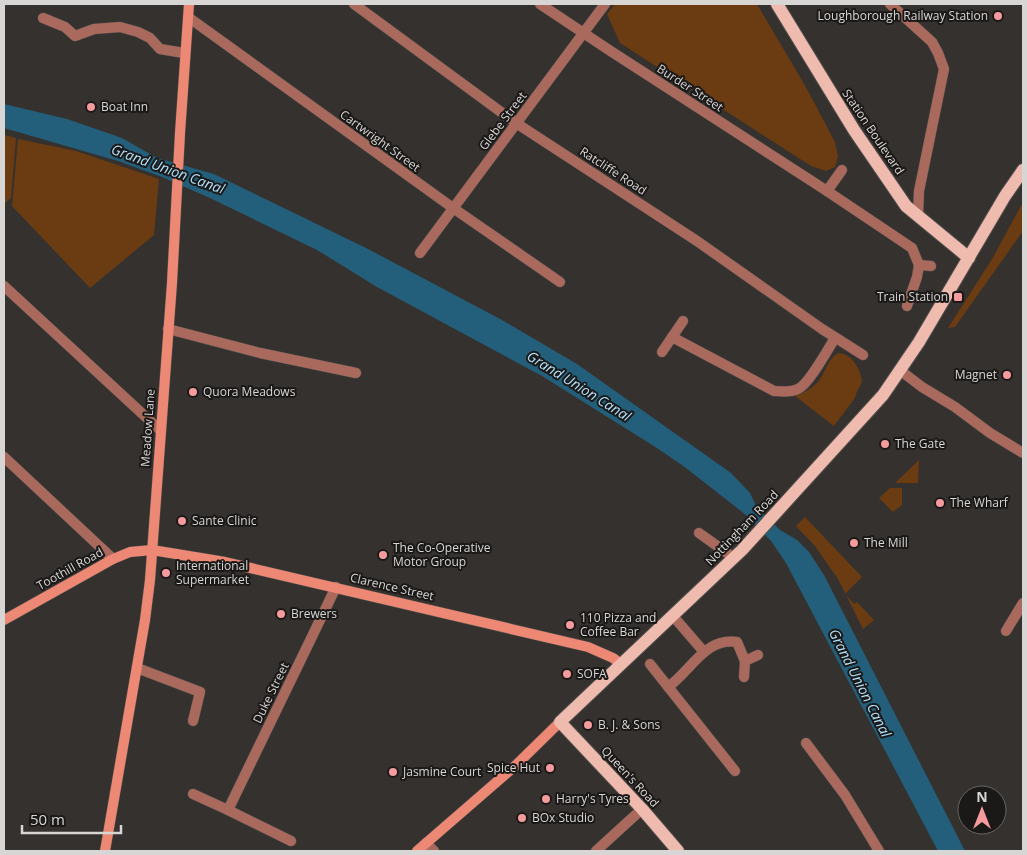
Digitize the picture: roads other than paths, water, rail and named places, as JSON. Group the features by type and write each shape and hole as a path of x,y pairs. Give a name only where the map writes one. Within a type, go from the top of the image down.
{"main road":[{"name":"Station Boulevard","path":"777,4 854,130 906,206 969,258"},
{"name":"Nottingham Road","path":"560,722 738,554 871,409 900,371 1005,196 1023,170"},
{"name":"Queen's Road","path":"560,722 642,809 678,851"}],"street":[{"name":"Meadow Lane","path":"105,851 145,620 152,550 174,240 184,53 189,4"},
{"name":"Ratcliffe Road","path":"354,4 516,123 697,241 835,338 863,354"},
{"name":"Burder Street","path":"540,4 828,191 912,248 919,265"},
{"name":"Glebe Street","path":"420,253 605,4"},
{"path":"890,4 932,42 944,69 919,192 918,216"},
{"name":"Cartwright Street","path":"188,17 453,208 560,282"},
{"path":"43,18 65,27 75,36 94,29 120,28 138,32 150,38 160,49 184,53"},
{"path":"828,191 842,170"},
{"path":"907,306 919,265 930,266"},
{"path":"4,286 161,431"},
{"path":"662,352 683,321"},
{"path":"168,329 356,373"},
{"path":"672,337 774,391 791,392 807,382 835,338"},
{"path":"900,371 955,407 990,433 1023,453"},
{"path":"4,457 113,559"},
{"path":"699,533 738,554"},
{"name":"Toothill Road","path":"4,620 113,559 130,552 152,550"},
{"name":"Clarence Street","path":"152,550 225,562 588,648 613,658 621,664"},
{"name":"Duke Street","path":"228,810 336,587"},
{"path":"1006,631 1023,603"},
{"path":"673,616 704,652"},
{"path":"668,687 688,670 704,652 718,642 729,640 737,642 745,660 744,677"},
{"path":"745,660 758,655"},
{"path":"650,664 735,770"},
{"path":"137,668 200,692 193,721"},
{"name":"Nottingham Road","path":"417,851 515,766 560,722"},
{"path":"806,743 845,795 879,851"},
{"path":"193,794 291,841"},
{"path":"596,851 642,809"},
{"path":"426,843 434,851"}],"water":[{"name":"Grand Union Canal","path":"4,104 67,119 122,138 157,158 214,174 368,249 502,320 577,364 731,473 750,493 757,508 780,530 797,540 809,552 824,575 965,851 938,851 786,563 771,541 746,515 686,468 542,376 377,287 317,250 162,177 118,161 4,128"}],"place":[{"name":"Loughborough Railway Station","path":"998,16"},
{"name":"Boat Inn","path":"91,107"},
{"name":"Train Station","path":"958,297"},
{"name":"Magnet","path":"1007,375"},
{"name":"Quora Meadows","path":"193,392"},
{"name":"The Gate","path":"885,444"},
{"name":"The Wharf","path":"940,503"},
{"name":"Sante Clinic","path":"182,521"},
{"name":"The Mill","path":"854,543"},
{"name":"The Co-Operative Motor Group","path":"383,555"},
{"name":"International Supermarket","path":"166,573"},
{"name":"Brewers","path":"281,614"},
{"name":"110 Pizza and Coffee Bar","path":"570,625"},
{"name":"SOFA","path":"567,674"},
{"name":"B. J. & Sons","path":"588,725"},
{"name":"Spice Hut","path":"550,768"},
{"name":"Jasmine Court","path":"393,772"},
{"name":"Harry's Tyres","path":"546,799"},
{"name":"BOx Studio","path":"522,818"}]}
